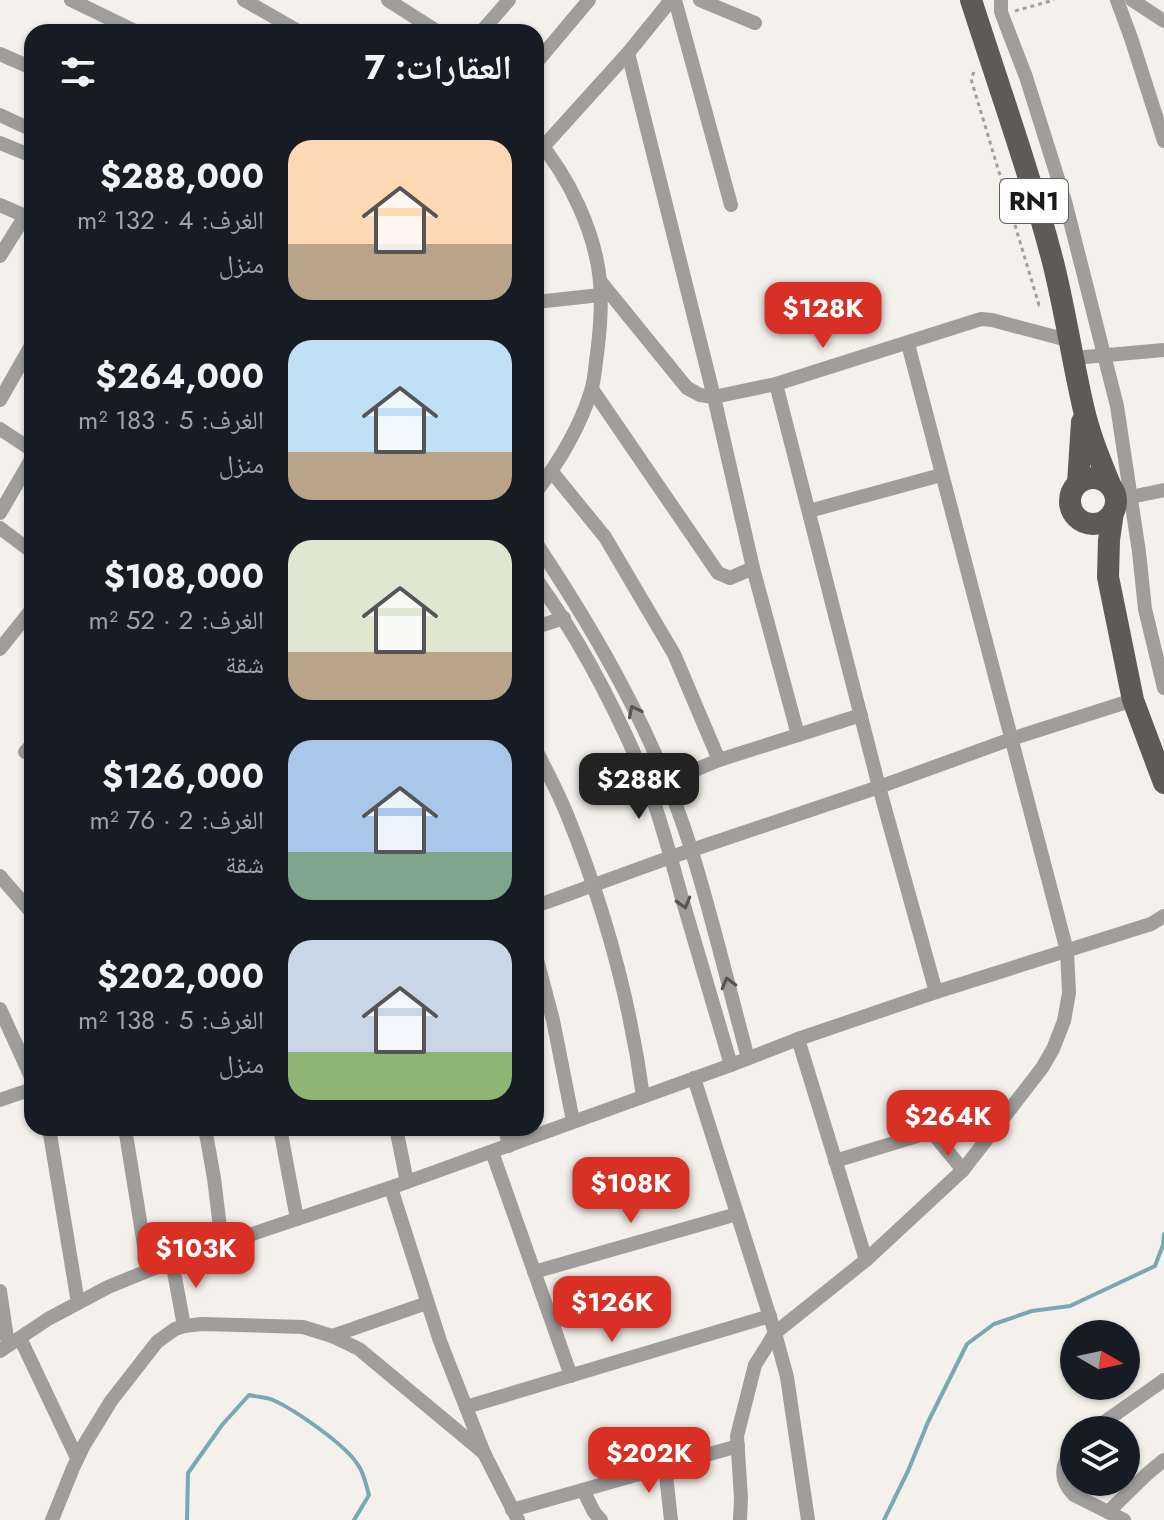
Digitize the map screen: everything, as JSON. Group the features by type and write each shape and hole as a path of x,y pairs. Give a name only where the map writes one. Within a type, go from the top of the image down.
{"main road":[{"name":"RN1","path":"971,0 1052,260 1094,443 1118,499 1109,540 1108,577 1133,700 1164,783"},
{"name":"RN1","path":"1083,405 1078,483 1069,503 1108,577"},
{"path":"1078,483 1089,478 1101,479 1118,499 1102,523 1095,525 1080,521"}],"street":[{"path":"71,0 120,24"},
{"path":"244,0 286,24"},
{"path":"388,0 426,24"},
{"path":"488,24 509,0"},
{"path":"544,53 589,0"},
{"path":"544,139 628,53 673,0"},
{"path":"673,0 731,205"},
{"path":"700,0 755,23"},
{"path":"1001,0 1003,16 1026,77 1065,201 1117,406 1118,499 1139,552 1145,609 1164,688"},
{"path":"1117,0 1164,141"},
{"path":"1132,0 1164,21"},
{"path":"628,53 714,397 753,568 798,735"},
{"path":"0,54 24,64"},
{"path":"0,115 24,126"},
{"path":"0,143 24,153"},
{"path":"544,149 573,193 590,235 600,288 598,346 592,389 573,435 544,482"},
{"path":"0,205 24,215"},
{"path":"0,256 24,223"},
{"path":"600,288 687,388 700,395 714,397 776,384 981,319 1104,357 1164,350"},
{"path":"544,300 600,288"},
{"path":"740,1520 737,1436 755,1365 775,1333 866,1260 963,1170 1048,1058 1064,1021 1069,993 1067,951 908,344"},
{"path":"0,400 24,358"},
{"path":"776,384 879,787 936,992"},
{"path":"592,389 718,573 730,578 753,568"},
{"path":"0,429 24,445"},
{"path":"0,513 24,472"},
{"path":"552,472 605,537 674,654 719,760"},
{"path":"809,511 941,475"},
{"path":"1118,499 1164,490"},
{"path":"0,528 24,546"},
{"path":"544,555 605,653 666,782 691,850 748,1058"},
{"path":"544,590 591,665 648,786 731,1065"},
{"path":"544,624 564,618"},
{"path":"0,649 24,619"},
{"path":"544,903 1011,739 1133,700"},
{"path":"666,782 719,760 861,715"},
{"path":"544,766 568,816 608,928 638,1057 643,1096"},
{"path":"0,876 24,904"},
{"path":"544,1132 798,1039 1160,921"},
{"path":"544,986 573,1121"},
{"path":"0,1009 24,1062"},
{"path":"798,1039 866,1260"},
{"path":"694,1078 787,1377 808,1520"},
{"path":"0,1100 24,1092"},
{"path":"835,1161 1012,1107"},
{"path":"931,1131 963,1170"},
{"path":"50,1136 78,1303"},
{"path":"126,1136 148,1270"},
{"path":"206,1136 222,1244"},
{"path":"281,1136 297,1219"},
{"path":"398,1136 407,1182"},
{"path":"507,1136 509,1146"},
{"path":"9,1345 78,1303 148,1270 535,1136"},
{"path":"492,1152 571,1376"},
{"path":"391,1188 427,1303 466,1407 484,1453 515,1515 583,1490 738,1446"},
{"path":"534,1272 737,1214"},
{"path":"172,1261 184,1326"},
{"path":"0,1291 9,1345 77,1458"},
{"path":"332,1336 427,1303"},
{"path":"466,1407 770,1316"},
{"path":"52,1520 77,1458 111,1401 149,1351 167,1334 184,1326 303,1327 332,1336 359,1349 484,1453"},
{"path":"1113,1416 1164,1380"},
{"path":"1108,1512 1164,1460"},
{"path":"665,1466 671,1520"},
{"path":"583,1490 601,1520"},
{"path":"1076,1496 1124,1520"}],"path":[{"path":"1003,16 1054,0"},
{"path":"970,59 975,74 971,79 1039,305"}],"waterway":[{"path":"884,1520 967,1344 994,1324 1032,1311 1070,1306 1155,1266 1164,1234"},
{"path":"187,1520 188,1473 222,1425 249,1395 273,1400 294,1412 332,1438 352,1457 362,1472 369,1495 354,1520"}]}
